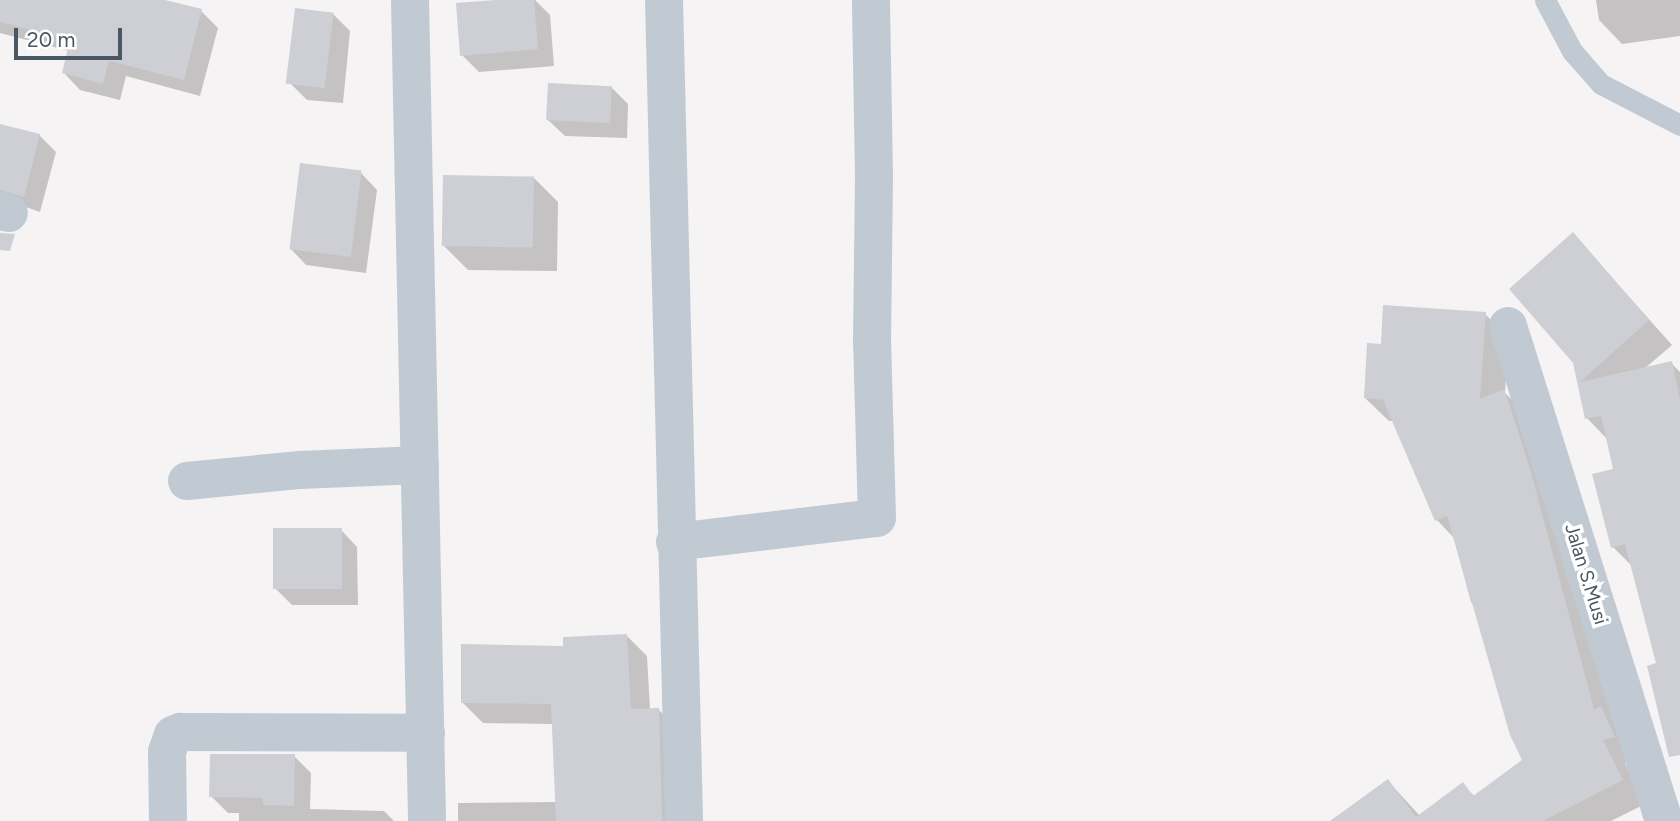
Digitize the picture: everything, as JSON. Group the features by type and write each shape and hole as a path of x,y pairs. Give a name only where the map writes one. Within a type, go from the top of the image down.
{"street":[{"path":"410,0 427,821"},
{"path":"664,0 675,542 684,821"},
{"path":"675,542 877,518 872,342 874,176 871,0"},
{"name":"Jalan S.Musi","path":"1508,326 1664,821"},
{"path":"187,481 300,470 420,465"},
{"path":"168,821 167,752 173,735 180,732 426,733"}],"lane":[{"path":"1545,0 1572,51 1601,84 1680,125"}],"building":[{"path":"0,0 165,0 202,9 184,80 109,61 103,84 62,73 70,40 0,22"},
{"path":"534,0 538,49 460,56 456,3"},
{"path":"295,8 334,13 324,88 286,83"},
{"path":"548,83 612,86 610,123 546,120"},
{"path":"0,124 40,134 24,197 0,190"},
{"path":"300,163 362,171 351,257 289,249"},
{"path":"443,175 534,177 533,248 442,246"},
{"path":"1573,232 1649,320 1580,382 1672,361 1680,400 1680,755 1669,757 1647,666 1656,663 1625,544 1611,548 1592,474 1613,469 1601,416 1585,419 1573,363 1509,289"},
{"path":"0,233 15,234 10,251 0,250"},
{"path":"1383,305 1486,312 1480,399 1504,389 1531,472 1594,709 1601,706 1615,737 1603,740 1623,780 1543,821 1330,821 1388,779 1416,817 1463,782 1473,796 1522,760 1510,735 1447,516 1435,521 1383,400 1364,398 1367,343 1381,344"},
{"path":"273,528 342,528 342,589 273,589"},
{"path":"627,634 631,709 659,708 662,821 556,821 551,704 461,703 461,644 563,646 563,637"},
{"path":"210,754 295,754 294,806 263,805 263,798 209,797"}]}
